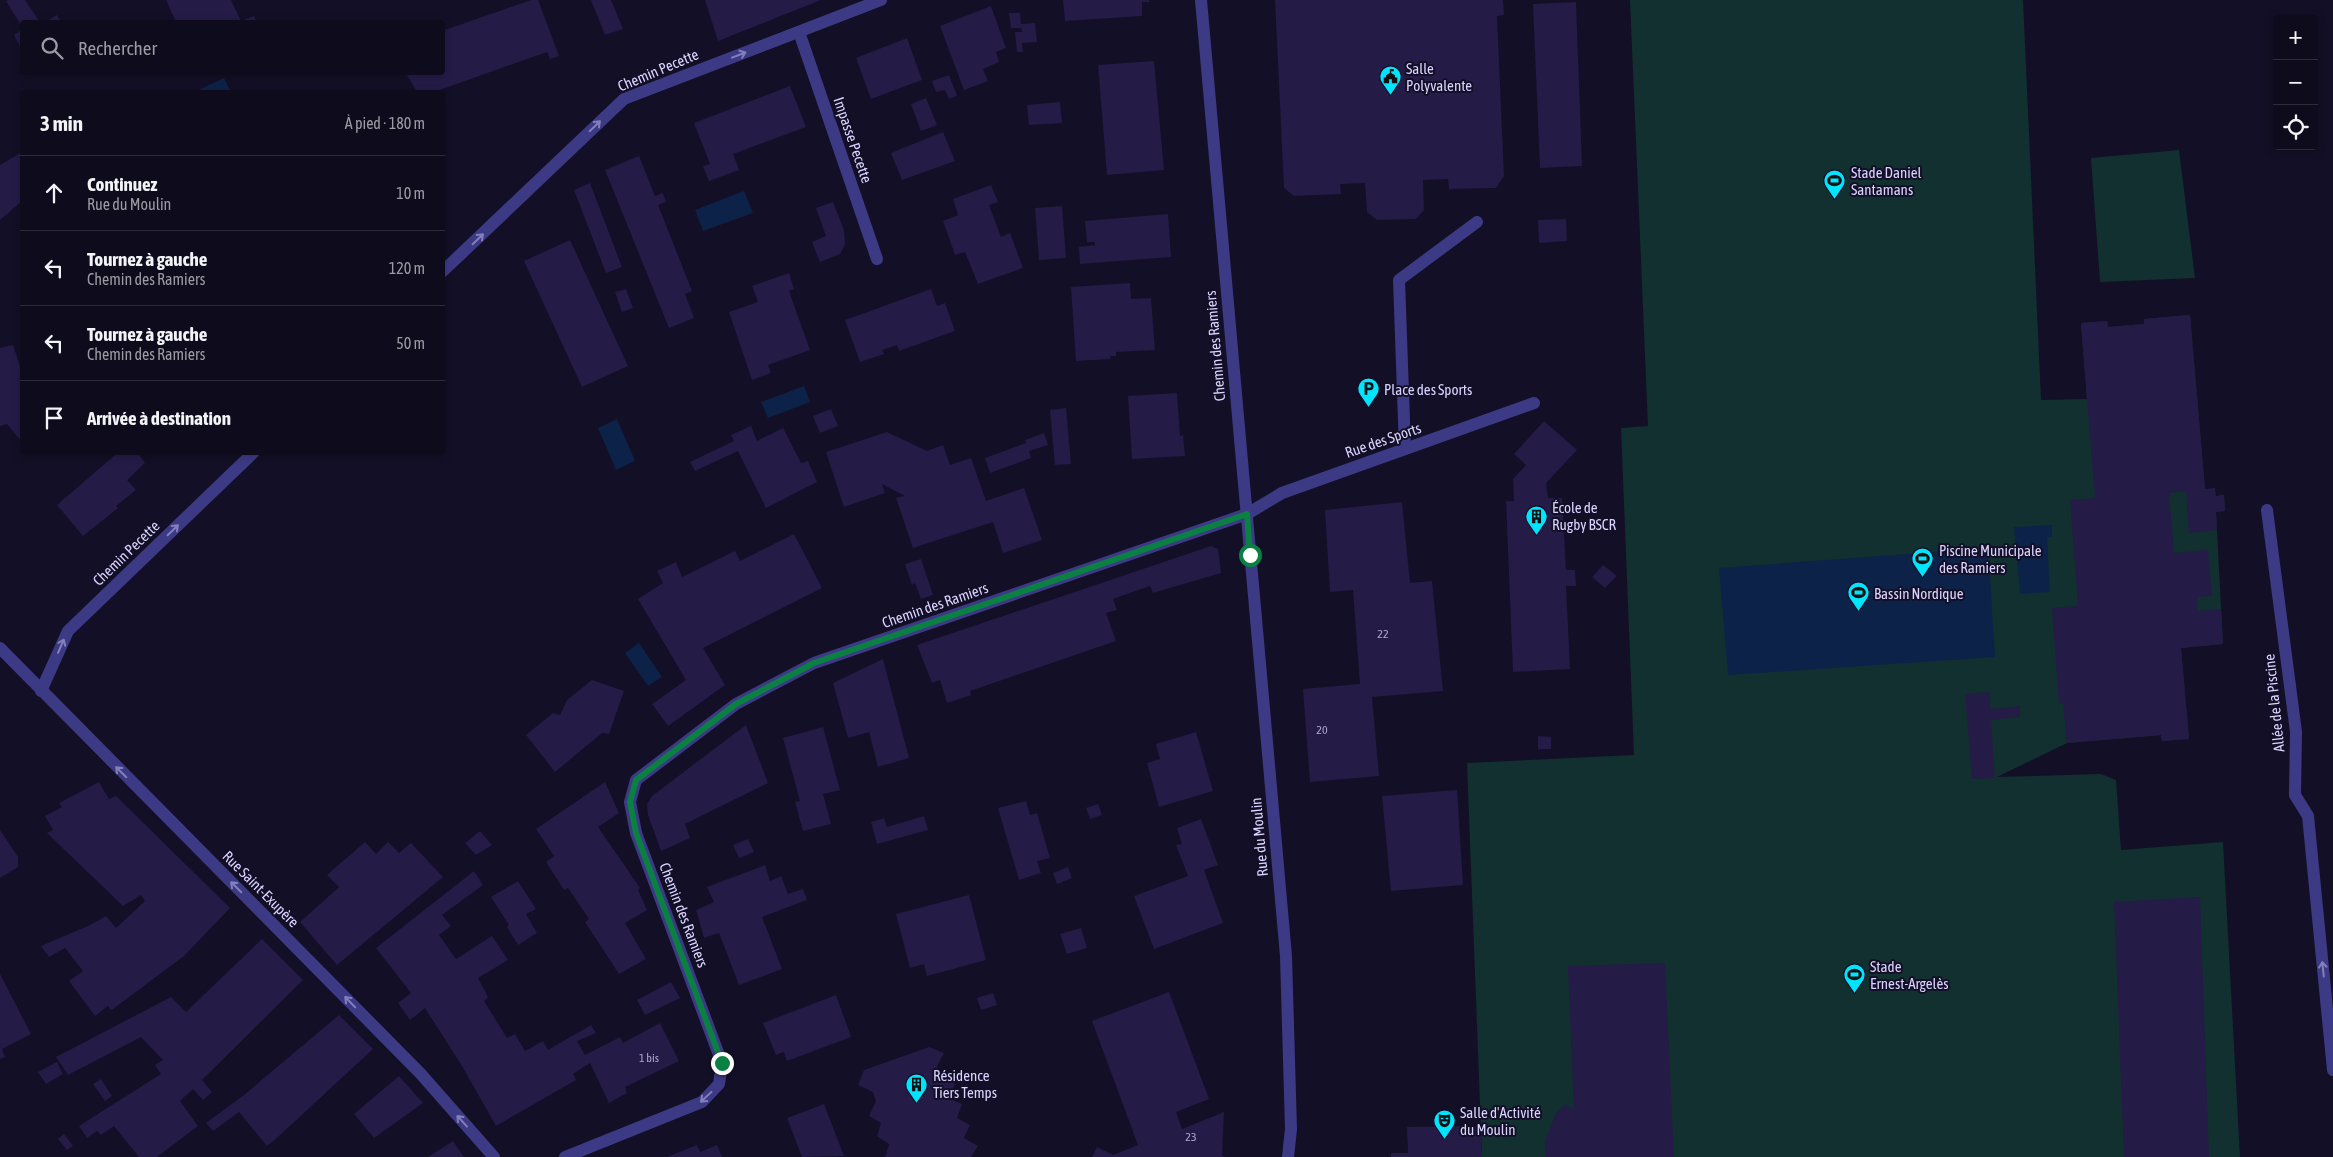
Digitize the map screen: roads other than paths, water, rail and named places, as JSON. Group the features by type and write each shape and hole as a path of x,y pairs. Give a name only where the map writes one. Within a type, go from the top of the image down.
{"street":[{"name":"Chemin Pecette","path":"445,269 624,99 881,0"},
{"name":"Chemin des Ramiers","path":"565,1157 702,1102 719,1084 722,1063 636,833 630,802 636,780 736,704 814,663 1247,514 1201,0"},
{"name":"Impasse Pecette","path":"799,32 877,258"},
{"path":"1405,449 1399,280 1477,222"},
{"name":"Rue des Sports","path":"1247,514 1282,493 1534,403"},
{"name":"Chemin Pecette","path":"41,691 68,631 251,455"},
{"name":"Allée de la Piscine","path":"2267,510 2296,732 2296,795 2308,816 2333,1070"},
{"name":"Rue du Moulin","path":"1247,514 1286,956 1290,1129 1288,1157"},
{"name":"Rue Saint-Exupère","path":"0,648 420,1073 494,1157"}],"water":[{"path":"224,78 230,90 198,90"},
{"path":"744,191 753,213 703,231 695,210"},
{"path":"804,386 810,402 768,418 761,402"},
{"path":"617,419 635,461 616,470 598,428"},
{"path":"2052,525 2052,537 2047,537 2050,592 2020,594 2014,527"},
{"name":"Bassin Nordique","path":"1988,548 1995,657 1728,675 1719,568"},
{"path":"639,643 662,677 648,686 625,653"}],"place":[{"name":"Salle Polyvalente","path":"1390,96"},
{"name":"Stade Daniel Santamans","path":"1835,200"},
{"name":"Place des Sports","path":"1368,408"},
{"name":"École de Rugby BSCR","path":"1536,535"},
{"name":"Piscine Municipale des Ramiers","path":"1923,578"},
{"name":"Bassin Nordique","path":"1858,612"},
{"name":"Stade Ernest-Argelès","path":"1854,994"},
{"name":"Résidence Tiers Temps","path":"917,1103"},
{"name":"Salle d'Activité du Moulin","path":"1444,1140"}]}
